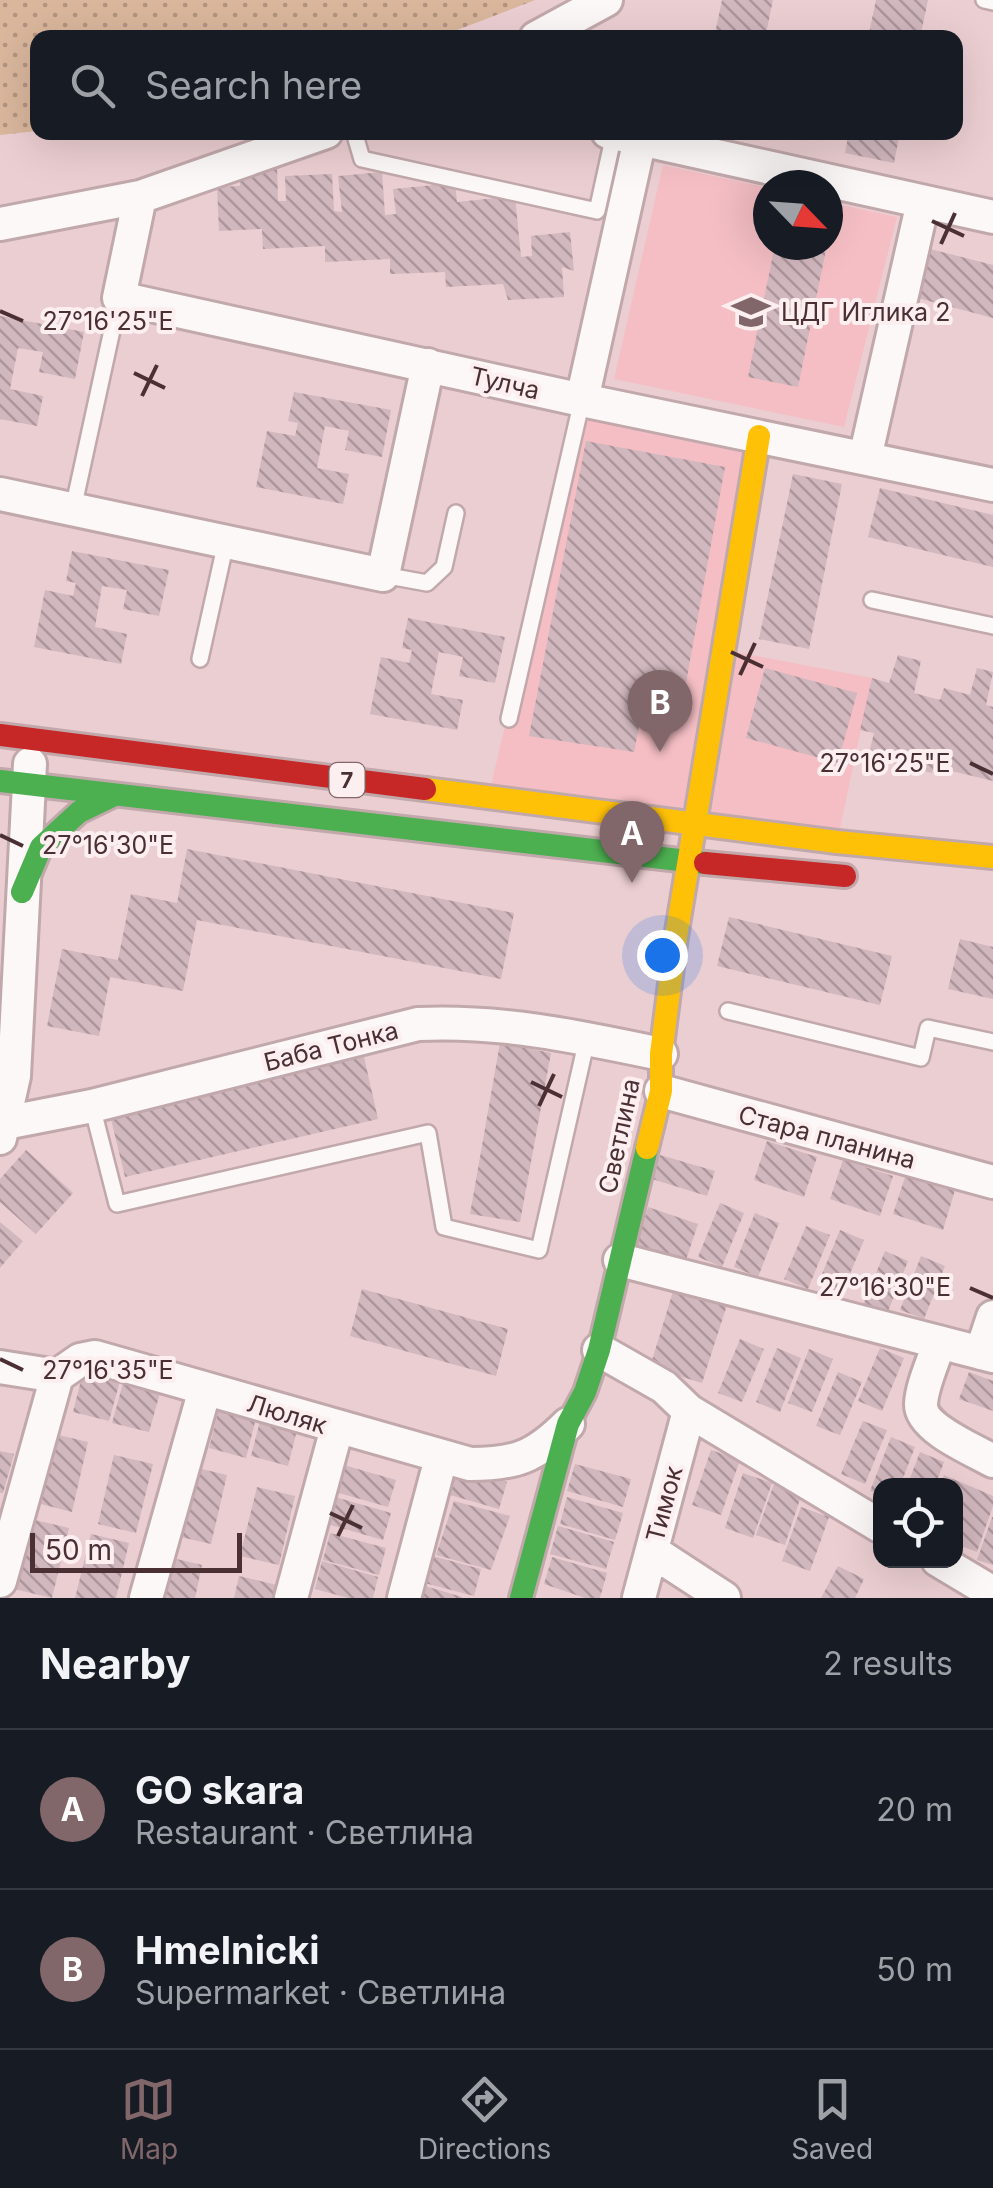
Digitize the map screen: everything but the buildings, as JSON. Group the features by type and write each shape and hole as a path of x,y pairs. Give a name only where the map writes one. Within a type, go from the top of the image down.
{"main road":[{"name":"Светлина","path":"521,1598 568,1424 585,1392 598,1350 660,1091 688,861 759,436"},
{"name":"7","path":"16,738 694,825 993,857"},
{"name":"7","path":"14,784 867,878"},
{"path":"22,892 41,847 79,812 112,796"},
{"path":"0,846 22,892"}],"street":[{"path":"565,30 606,0"},
{"path":"0,224 140,197 303,140"},
{"path":"582,400 619,140"},
{"path":"643,140 993,217"},
{"path":"119,298 140,197"},
{"path":"865,458 924,202"},
{"name":"Тулча","path":"119,298 993,486"},
{"path":"0,494 383,574 428,365"},
{"name":"Баба Тонка","path":"16,738 14,784 22,892 14,1076 2,1130 418,1024 469,1022 662,1054"},
{"name":"Стара планина","path":"660,1091 993,1182"},
{"path":"620,1260 987,1354 993,1317"},
{"path":"939,1342 921,1405 924,1419 993,1461"},
{"path":"598,1350 664,1387 689,1411 873,1522"},
{"name":"Люляк","path":"56,1376 80,1360 95,1357 470,1464 502,1464 527,1457 568,1424"},
{"path":"0,1367 56,1376 0,1580"},
{"path":"146,1598 204,1389"},
{"name":"Тимок","path":"638,1598 689,1411"},
{"path":"291,1598 337,1428"},
{"path":"404,1598 441,1458"},
{"path":"652,1551 724,1598"},
{"path":"951,1568 993,1593"}],"lane":[{"path":"984,0 993,2"},
{"path":"356,140 362,159 597,211 618,140"},
{"path":"74,509 119,298"},
{"path":"509,719 582,400"},
{"path":"383,574 427,583 444,567 456,513"},
{"path":"200,659 226,542"},
{"path":"872,600 993,626"},
{"path":"728,1010 920,1058 928,1028 993,1042"},
{"path":"92,1106 116,1204 428,1133 444,1227 538,1250 587,1039"}],"shaded area":[{"path":"0,0 535,0 457,30 30,30 30,132 0,135"},
{"name":"ЦДГ Иглика 2","path":"663,165 753,185 753,260 843,260 843,205 897,217 844,427 614,379"},
{"path":"582,400 759,436 725,650 872,678 837,842 488,798"}],"traffic: fast":[{"path":"0,781 705,863"},
{"path":"22,892 41,847 79,812 112,796"},
{"path":"521,1598 568,1424 585,1392 599,1350 647,1148"}],"traffic: slow":[{"path":"647,1148 661,1091 661,1054 676,937 759,436"},
{"path":"425,789 837,842 993,857"}],"traffic: jam":[{"path":"0,735 425,789"},
{"path":"705,863 845,876"}],"place":[{"name":"ЦДГ Иглика 2","path":"751,312"},
{"name":"Hmelnicki","path":"660,752"},
{"name":"GO skara","path":"632,883"}]}
